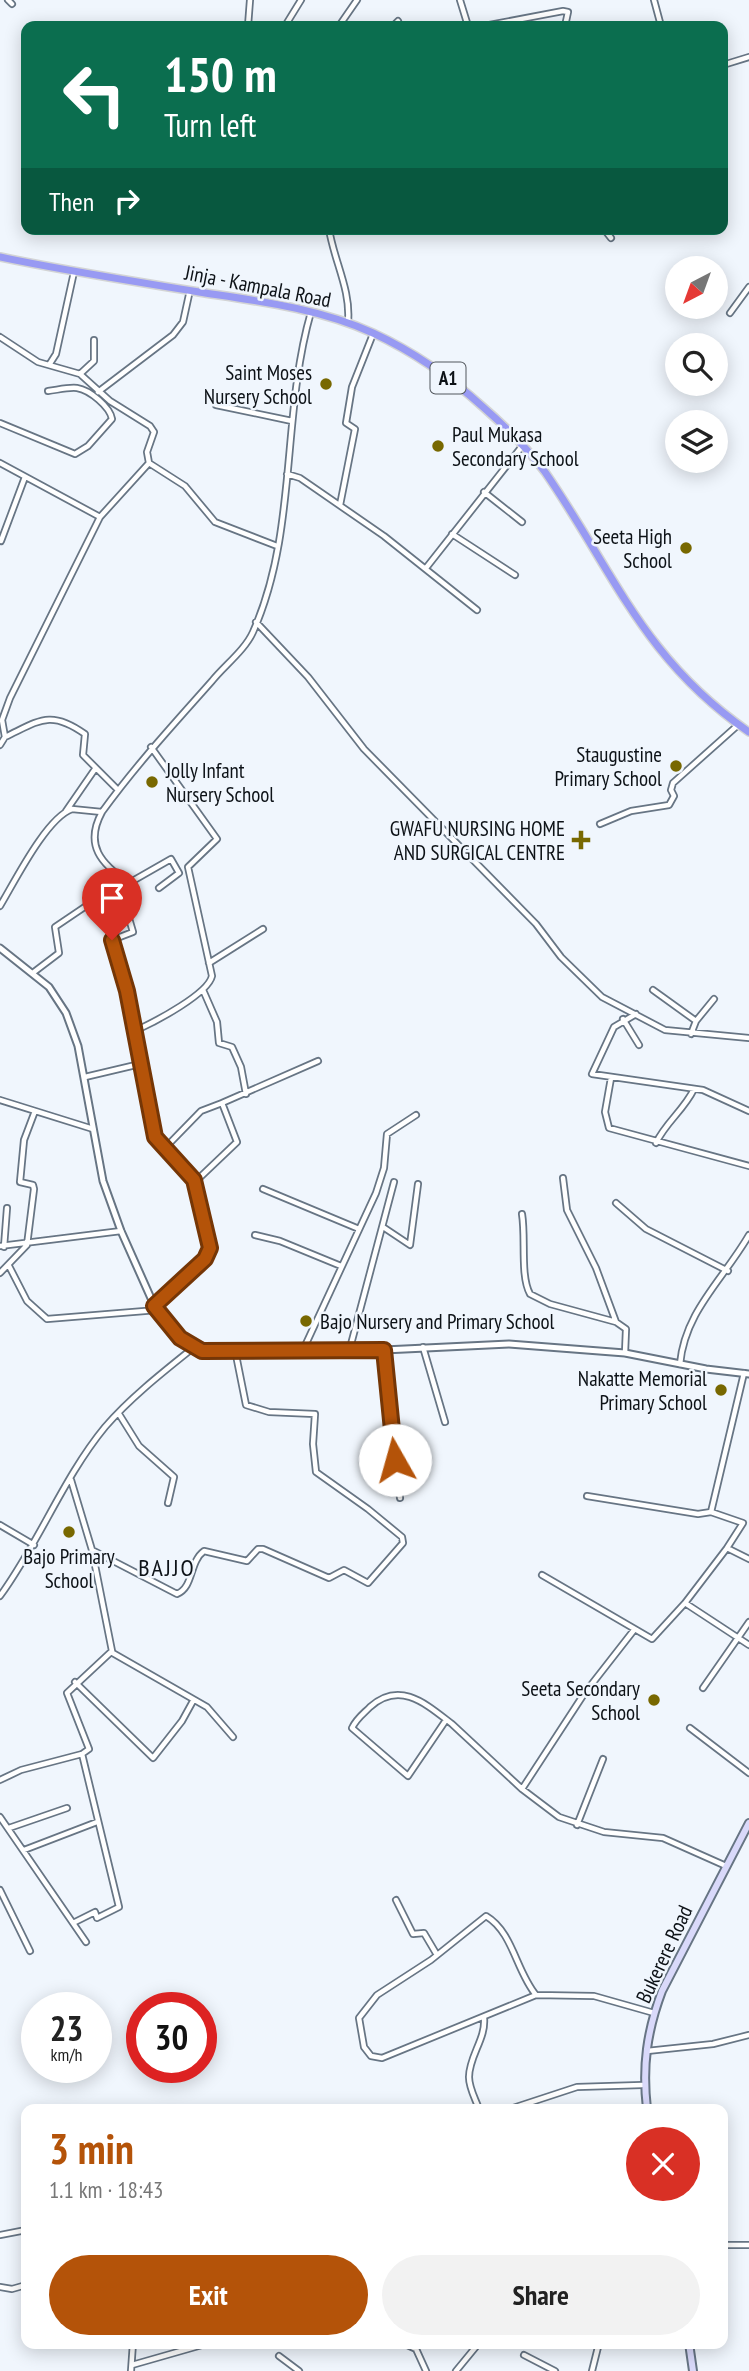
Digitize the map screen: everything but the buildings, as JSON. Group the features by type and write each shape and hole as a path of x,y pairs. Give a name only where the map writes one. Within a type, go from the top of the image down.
{"highway":[{"name":"Jinja - Kampala Road","path":"1,258 311,312 373,333 438,370 470,395 523,445 564,501 624,602 660,652 692,687 749,732"}],"main road":[{"name":"Bukerere Road","path":"646,2104 642,2085 654,2013 749,1823"},
{"path":"689,2349 693,2371"}],"street":[{"path":"248,21 250,0"},
{"path":"288,21 301,0"},
{"path":"342,21 357,0"},
{"path":"460,0 466,21"},
{"path":"654,0 660,21"},
{"path":"511,21 563,11 568,12 566,21"},
{"path":"728,63 749,57"},
{"path":"330,235 335,258 348,292 348,323"},
{"path":"49,365 56,354 74,271"},
{"path":"730,313 749,287"},
{"path":"98,392 173,335 183,322 190,290"},
{"path":"159,888 179,873 171,859 129,883 97,853 93,832 102,812 151,747 179,720 249,638 256,622 277,546 300,354 311,312"},
{"path":"340,505 355,429 346,422 347,407 373,333"},
{"path":"0,337 29,358 80,374 98,392 150,426 154,432 147,452 149,463 186,485 215,522 277,546"},
{"path":"80,374 94,361 94,340"},
{"path":"0,423 75,454 88,446 112,419 111,413 86,391 76,388 48,391"},
{"path":"216,405 292,421"},
{"path":"426,568 523,445"},
{"path":"0,463 100,517"},
{"path":"5,737 2,720 10,698 100,517 149,463"},
{"path":"287,474 300,478 340,505 426,568 477,610"},
{"path":"1,541 25,477"},
{"path":"484,492 522,522"},
{"path":"452,534 515,575"},
{"path":"256,622 308,677 364,749 536,923 561,957 602,996 665,1030 749,1038"},
{"path":"0,745 5,737 36,720 68,723 87,736 83,755 118,790"},
{"path":"600,824 631,811 669,805 674,796 671,790 673,783 738,725"},
{"path":"135,1038 139,1029 163,1018 202,990 212,979 188,867 217,840 151,747"},
{"path":"0,906 18,870 66,811 95,769"},
{"path":"66,811 102,812"},
{"path":"9,1266 27,1301 47,1318 156,1308 209,1252 195,1182 155,1137 112,940 103,912 96,903 92,902 55,927 59,953 34,972"},
{"path":"112,940 133,932 128,915"},
{"path":"209,963 263,929"},
{"path":"0,948 34,972 49,987 66,1013 85,1077 103,1181 121,1231 156,1308 180,1338 192,1348 202,1351 304,1348 384,1350 509,1344 625,1353 746,1373 711,1512"},
{"path":"202,990 217,1022 219,1043 232,1047 241,1067 246,1094"},
{"path":"653,990 696,1021"},
{"path":"691,1034 696,1021 714,999"},
{"path":"636,1013 614,1027 591,1071 611,1077 713,1093 749,1111"},
{"path":"623,1019 639,1045"},
{"path":"165,1148 201,1111 246,1094 318,1060"},
{"path":"85,1077 140,1064"},
{"path":"611,1077 610,1089 605,1097 607,1126 656,1143 749,1166"},
{"path":"656,1143 661,1133 685,1107 694,1089"},
{"path":"0,1100 94,1129"},
{"path":"195,1182 237,1142 222,1103"},
{"path":"0,1273 27,1245 34,1189 33,1185 20,1182 24,1140 35,1111"},
{"path":"304,1348 381,1178 387,1134 416,1115"},
{"path":"563,1178 567,1210 596,1268 616,1322"},
{"path":"350,1348 394,1182"},
{"path":"383,1227 411,1245 418,1184"},
{"path":"263,1189 359,1229"},
{"path":"616,1203 646,1229 728,1271"},
{"path":"7,1208 2,1247 121,1231"},
{"path":"522,1214 526,1247 524,1276 530,1294 550,1304 616,1322 627,1331 625,1353"},
{"path":"255,1235 280,1241 341,1266"},
{"path":"680,1364 687,1326 728,1271 749,1235"},
{"path":"424,1347 445,1422"},
{"path":"0,1596 34,1545 93,1444 119,1414 192,1348"},
{"path":"92,1550 177,1594 185,1588 193,1565 204,1551 247,1561 258,1549 263,1549 329,1578 344,1570 368,1583 403,1543 402,1537 368,1508 316,1472 313,1444 316,1415 269,1412 246,1405 235,1350"},
{"path":"384,1350 400,1498"},
{"path":"119,1414 139,1446 174,1477 168,1503"},
{"path":"71,1480 92,1550 111,1652 217,1716 233,1737"},
{"path":"542,1575 635,1630 655,1638 685,1604 743,1523 711,1512 698,1514 587,1496"},
{"path":"0,1525 34,1545"},
{"path":"727,1548 749,1559"},
{"path":"685,1604 749,1645"},
{"path":"703,1688 749,1622"},
{"path":"522,1789 584,1694 635,1630"},
{"path":"0,1780 21,1770 82,1754 88,1745 67,1693 75,1682 111,1652"},
{"path":"75,1682 153,1758 183,1721 193,1701"},
{"path":"446,1720 408,1776 352,1728 378,1701 394,1694 414,1697 446,1720 544,1808 578,1825 627,1836 663,1838 726,1866"},
{"path":"690,1728 749,1773"},
{"path":"73,1923 95,1912 97,1918 119,1907 96,1822 82,1754"},
{"path":"578,1825 603,1759"},
{"path":"9,1828 66,1808"},
{"path":"0,1816 86,1942"},
{"path":"24,1850 96,1822"},
{"path":"0,1890 30,1951"},
{"path":"396,1900 413,1934 424,1933 437,1955"},
{"path":"536,1995 523,1975 509,1941 488,1916 437,1955 377,1995 362,2012 359,2024 367,2053 382,2058 536,1995 594,1996 654,2013"},
{"path":"477,2104 470,2085 469,2072 484,2029 484,2018"},
{"path":"646,2051 713,2044 749,2035"},
{"path":"536,2104 577,2087 642,2085"},
{"path":"0,2235 21,2231"},
{"path":"728,2245 749,2245"},
{"path":"0,2287 12,2289 21,2286"},
{"path":"133,2349 132,2368 191,2349"},
{"path":"417,2349 426,2371"},
{"path":"456,2371 474,2349"},
{"path":"592,2371 598,2349"},
{"path":"524,2355 555,2371"},
{"path":"279,2356 299,2371"}],"place":[{"name":"Saint Moses Nursery School","path":"326,384"},
{"name":"Paul Mukasa Secondary School","path":"438,446"},
{"name":"Seeta High School","path":"686,548"},
{"name":"Staugustine Primary School","path":"676,766"},
{"name":"Jolly Infant Nursery School","path":"152,782"},
{"name":"GWAFU NURSING HOME AND SURGICAL CENTRE","path":"581,840"},
{"name":"Bajo Nursery and Primary School","path":"306,1321"},
{"name":"Nakatte Memorial Primary School","path":"721,1390"},
{"name":"Bajo Primary School","path":"69,1532"},
{"name":"Seeta Secondary School","path":"654,1700"}],"district":[{"name":"BAJJO","path":"167,1567"}],"route":[{"path":"112,940 127,991 155,1137 194,1180 210,1248 205,1259 154,1306 180,1338 192,1348 202,1351 304,1348 384,1350 395,1460"}]}
